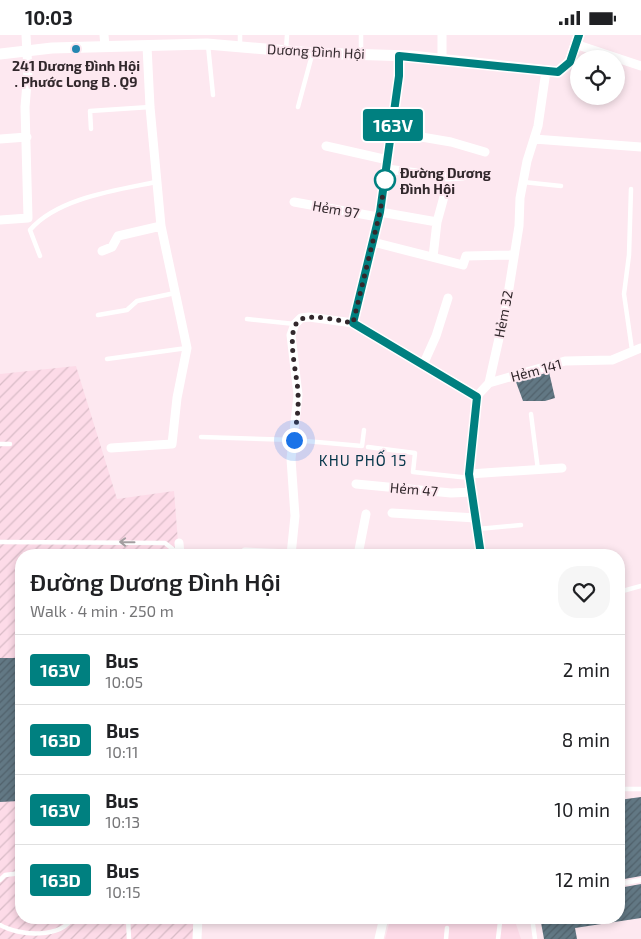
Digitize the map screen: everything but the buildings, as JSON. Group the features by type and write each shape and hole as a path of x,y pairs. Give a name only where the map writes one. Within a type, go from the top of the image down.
{"street":[{"path":"0,220 28,218 25,107 26,35"},
{"path":"442,35 442,60"},
{"name":"Dương Đình Hội","path":"0,54 104,40 147,46 208,44 220,40 240,41 285,51 361,53 558,72 570,62 578,40"},
{"path":"578,40 641,66"},
{"path":"111,448 172,444 177,398 187,349 161,226 150,107 147,46"},
{"path":"353,323 379,215 387,169 399,76 399,56"},
{"name":"Hẻm 32","path":"477,397 489,383 506,307 519,226 523,182 538,127 546,71"},
{"path":"392,132 451,142 485,152"},
{"path":"0,139 27,137"},
{"path":"534,139 641,147"},
{"path":"326,146 388,160"},
{"path":"387,169 448,177 462,176"},
{"path":"433,257 437,222 445,193"},
{"name":"Hẻm 97","path":"294,201 379,215 437,222"},
{"path":"102,251 112,247 118,236 161,226"},
{"path":"373,242 463,265 466,256 514,255"},
{"path":"423,365 436,336 448,298"},
{"path":"292,549 295,515 291,459 298,395 292,335 294,324 301,319 309,317 353,323 477,397 469,476 473,492 480,549"},
{"name":"Hẻm 141","path":"489,383 565,361 612,360 637,349"},
{"path":"469,476 562,468"},
{"name":"Hẻm 47","path":"356,484 451,493 473,492"},
{"path":"392,513 476,518"},
{"path":"359,549 366,514"},
{"path":"179,543 180,549"},
{"path":"197,939 198,924"},
{"path":"379,939 382,924"}],"lane":[{"path":"285,51 287,35"},
{"path":"361,35 361,53"},
{"path":"208,44 212,95"},
{"path":"298,107 312,53"},
{"path":"91,129 90,111 150,107"},
{"path":"40,256 30,230 43,218 88,196 156,182"},
{"path":"523,182 561,186"},
{"path":"631,189 629,255 624,294 637,349"},
{"path":"98,315 127,309 137,301 175,293"},
{"path":"247,319 294,324"},
{"path":"107,359 187,349"},
{"path":"531,415 538,470"},
{"path":"201,437 294,440 362,446 364,430"},
{"path":"0,444 10,444"},
{"path":"368,447 415,453 413,472 469,476"},
{"path":"478,529 521,525"},
{"path":"0,542 165,543 173,549"},
{"path":"625,590 641,586"},
{"path":"625,789 641,789"},
{"path":"0,880 5,875 15,874"},
{"path":"625,883 641,880"},
{"path":"0,925 30,936 58,930 68,924"},
{"path":"128,924 129,939"},
{"path":"498,939 500,924"},
{"path":"533,924 536,939"},
{"path":"446,939 447,928"}],"shaded area":[{"path":"76,366 117,499 174,491 179,549 15,549 15,924 194,924 193,939 0,939 0,374"},
{"path":"389,924 516,924 521,939 385,939"}],"bus line":[{"name":"163V","path":"480,549 469,474 477,397 437,375 353,323 380,212 399,76 399,56 558,72 570,62 578,45 579,35"}],"place":[{"name":"241 Dương Đình Hội . Phước Long B . Q9","path":"76,49"},
{"name":"Đường Dương Đình Hội","path":"385,180"}],"district":[{"name":"KHU PHỐ 15","path":"363,460"}],"route":[{"path":"294,440 298,395 292,335 294,324 301,319 309,317 353,323 380,212 385,180"}]}
